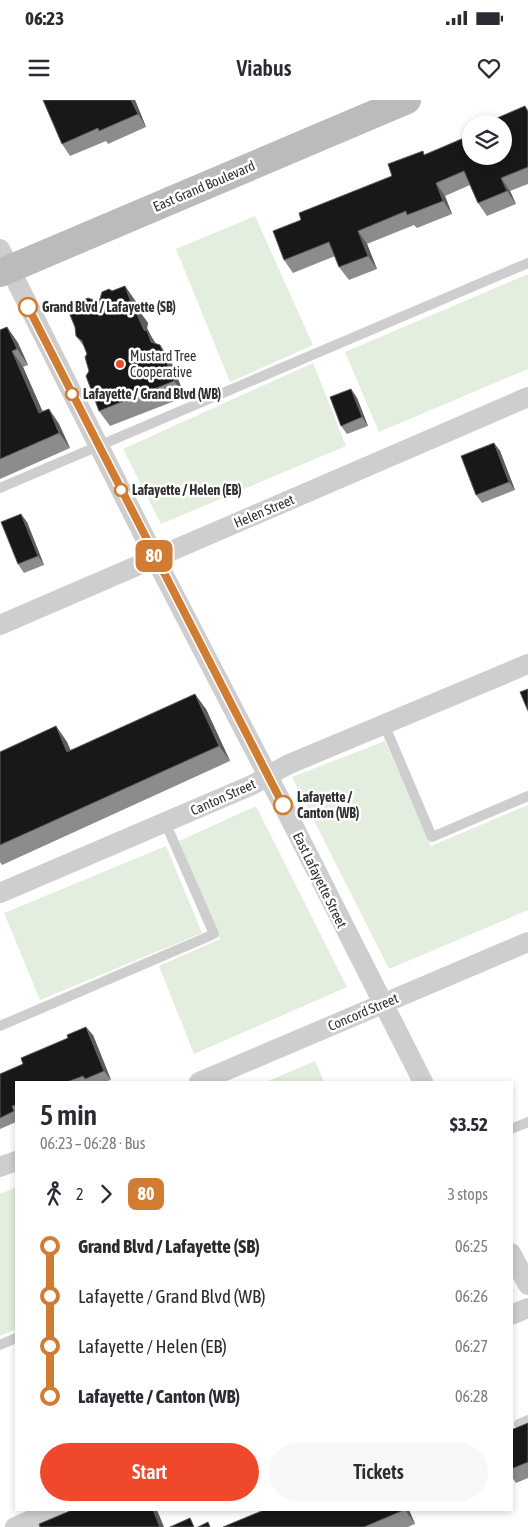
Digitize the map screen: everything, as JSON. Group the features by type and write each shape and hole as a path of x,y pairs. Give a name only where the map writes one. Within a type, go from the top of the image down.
{"main road":[{"name":"East Grand Boulevard","path":"3,264 407,100"}],"street":[{"name":"East Lafayette Street","path":"3,264 422,1081"},
{"name":"Helen Street","path":"0,626 528,397"},
{"name":"Canton Street","path":"0,893 252,785 287,765 528,664"},
{"name":"Concord Street","path":"201,1081 528,942"},
{"path":"0,1168 15,1161"},
{"path":"513,1257 528,1286"},
{"path":"513,1314 528,1308"},
{"path":"15,1527 53,1511"}],"lane":[{"path":"0,488 528,263"},
{"path":"384,724 432,837 528,796"},
{"path":"0,1026 214,934 165,822"},
{"path":"513,1128 528,1122"},
{"path":"0,1345 15,1338"}],"green space":[{"path":"255,216 313,345 230,382 176,249"},
{"path":"528,274 528,369 379,432 345,352"},
{"path":"313,363 346,446 161,524 123,449"},
{"path":"385,741 431,846 528,805 528,910 389,969 292,777"},
{"path":"256,806 347,987 194,1054 159,966 220,939 179,841"},
{"path":"166,846 202,933 40,1000 4,913"},
{"path":"315,1061 324,1081 268,1081"},
{"path":"15,1187 15,1329 0,1336 0,1194"}],"building":[{"path":"43,100 131,100 138,114 99,131 98,128 62,144"},
{"path":"525,106 528,112 528,167 501,178 507,191 478,203 464,171 436,183 443,201 407,215 406,211 358,231 368,256 339,267 329,242 284,260 273,231 301,220 299,213 392,176 388,164 423,151 424,155 462,139 462,165 512,165 512,115 504,115"},
{"name":"Mustard Tree Cooperative","path":"125,286 132,305 137,308 136,312 151,342 160,345 174,381 99,411 86,376 89,371 85,357 87,354 82,341 76,336 75,327 68,310 81,305 81,301 88,298 99,302 102,292 109,289 112,291"},
{"path":"7,327 17,349 12,351 39,413 49,409 59,433 0,459 0,330"},
{"path":"351,389 362,417 341,426 330,397"},
{"path":"494,443 509,482 476,495 461,456"},
{"path":"21,514 38,556 18,564 1,522"},
{"path":"528,689 528,711 520,692"},
{"path":"195,694 219,746 0,845 0,752 56,726 67,752"},
{"path":"86,1027 104,1071 85,1079 83,1076 70,1081 15,1081 15,1105 12,1106 14,1111 0,1118 0,1074 23,1064 21,1058 68,1038 67,1035"},
{"path":"528,1423 528,1462 513,1468 513,1429"},
{"path":"70,1511 153,1511 160,1527 40,1527 39,1524"},
{"path":"262,1511 402,1511 364,1527 223,1527"},
{"path":"190,1518 194,1527 170,1527"},
{"path":"208,1522 210,1527 198,1527"}],"bus line":[{"name":"80","path":"28,307 283,805"}],"place":[{"name":"Grand Blvd / Lafayette (SB)","path":"28,307"},
{"name":"Mustard Tree Cooperative","path":"120,364"},
{"name":"Lafayette / Grand Blvd (WB)","path":"72,394"},
{"name":"Lafayette / Helen (EB)","path":"121,490"},
{"name":"Lafayette / Canton (WB)","path":"283,805"}]}
